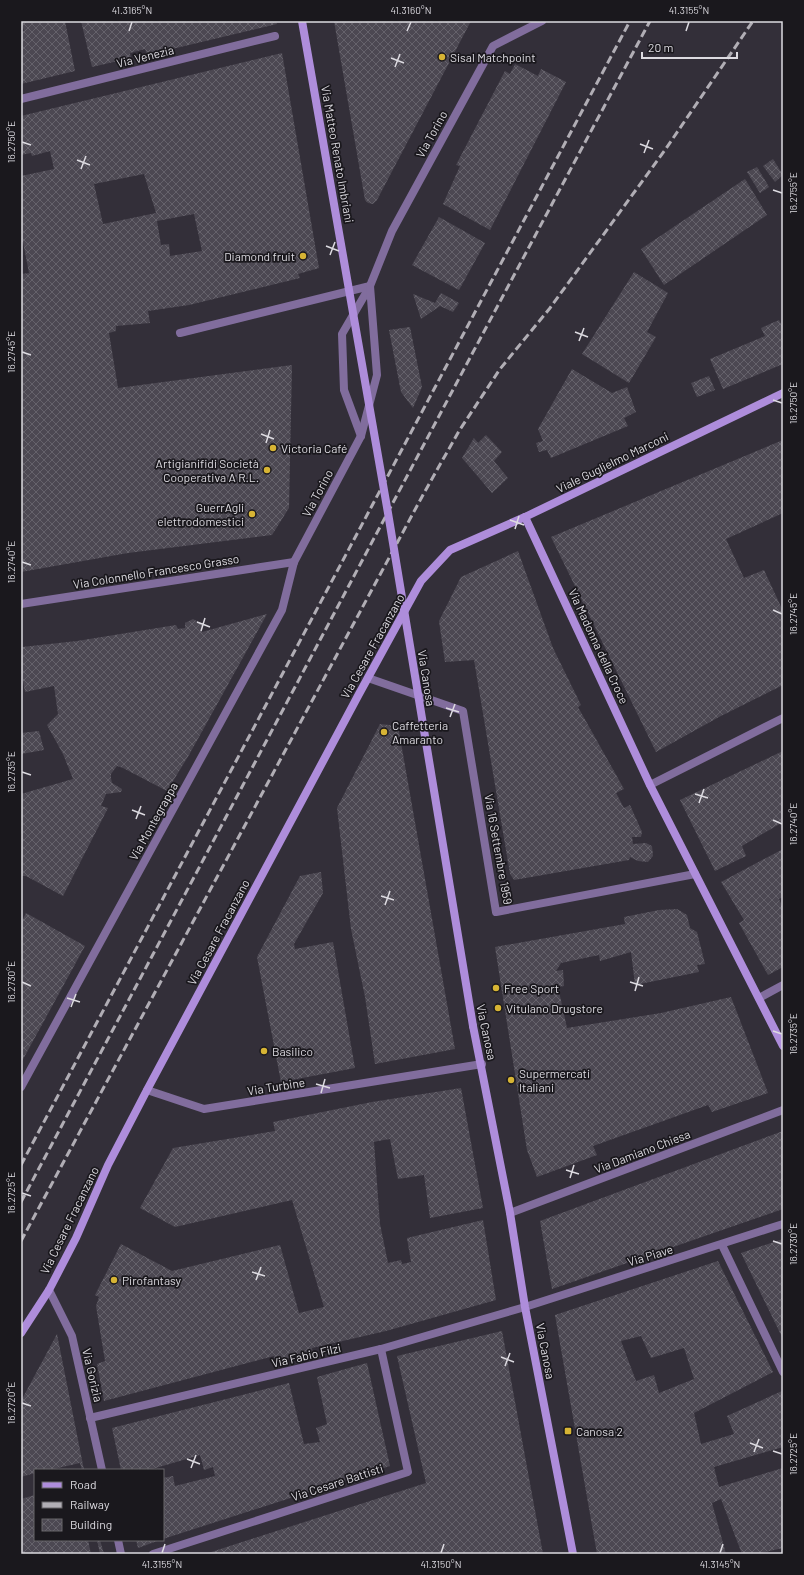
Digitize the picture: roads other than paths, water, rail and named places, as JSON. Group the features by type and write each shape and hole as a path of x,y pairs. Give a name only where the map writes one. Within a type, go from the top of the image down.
{"street":[{"name":"Via Matteo Renato Imbriani","path":"302,21 388,513"},
{"name":"Via Torino","path":"361,436 344,390 342,334 370,286 392,231 493,46 542,21"},
{"name":"Via Venezia","path":"21,99 275,36"},
{"name":"Via Torino","path":"294,562 361,436 377,375 370,286"},
{"path":"180,333 370,286"},
{"name":"Viale Guglielmo Marconi","path":"450,550 526,517 783,393"},
{"name":"Via Canosa","path":"388,513 473,1026 482,1064 510,1213 525,1307 573,1554"},
{"name":"Via Madonna della Croce","path":"526,517 650,785 783,1046"},
{"name":"Via Cesare Fracanzano","path":"21,1333 49,1290 76,1238 108,1166 147,1090 421,581 450,550"},
{"name":"Via Colonnello Francesco Grasso","path":"21,604 294,562"},
{"name":"Via Montegrappa","path":"21,1087 282,610 294,562"},
{"name":"Via 16 Settembre 1959","path":"368,678 463,711 496,912 695,874"},
{"path":"650,785 783,718"},
{"path":"759,998 783,985"},
{"name":"Via Turbine","path":"147,1090 204,1110 482,1064"},
{"name":"Via Damiano Chiesa","path":"510,1213 783,1110"},
{"name":"Via Piave","path":"525,1307 722,1245 783,1224"},
{"path":"722,1245 783,1372"},
{"name":"Via Gorizia","path":"49,1290 72,1336 102,1469"},
{"name":"Via Fabio Filzi","path":"90,1418 381,1349 525,1307"},
{"name":"Via Cesare Battisti","path":"153,1554 408,1472 381,1349"},
{"path":"118,1541 121,1554"}],"railway":[{"path":"21,1165 630,21"},
{"path":"21,1202 650,21"},
{"path":"21,1241 424,493 459,431 500,369 550,308 665,150 753,21"}],"place":[{"name":"Sisal Matchpoint","path":"442,57"},
{"name":"Diamond fruit","path":"303,256"},
{"name":"Victoria Café","path":"273,448"},
{"name":"Artigianifidi Società Cooperativa A R.L.","path":"267,470"},
{"name":"GuerrAgli elettrodomestici","path":"252,514"},
{"name":"Caffetteria Amaranto","path":"384,732"},
{"name":"Free Sport","path":"496,988"},
{"name":"Vitulano Drugstore","path":"498,1008"},
{"name":"Basilico","path":"264,1051"},
{"name":"Supermercati Italiani","path":"511,1080"},
{"name":"Pirofantasy","path":"114,1280"},
{"name":"Canosa 2","path":"568,1431"}]}
